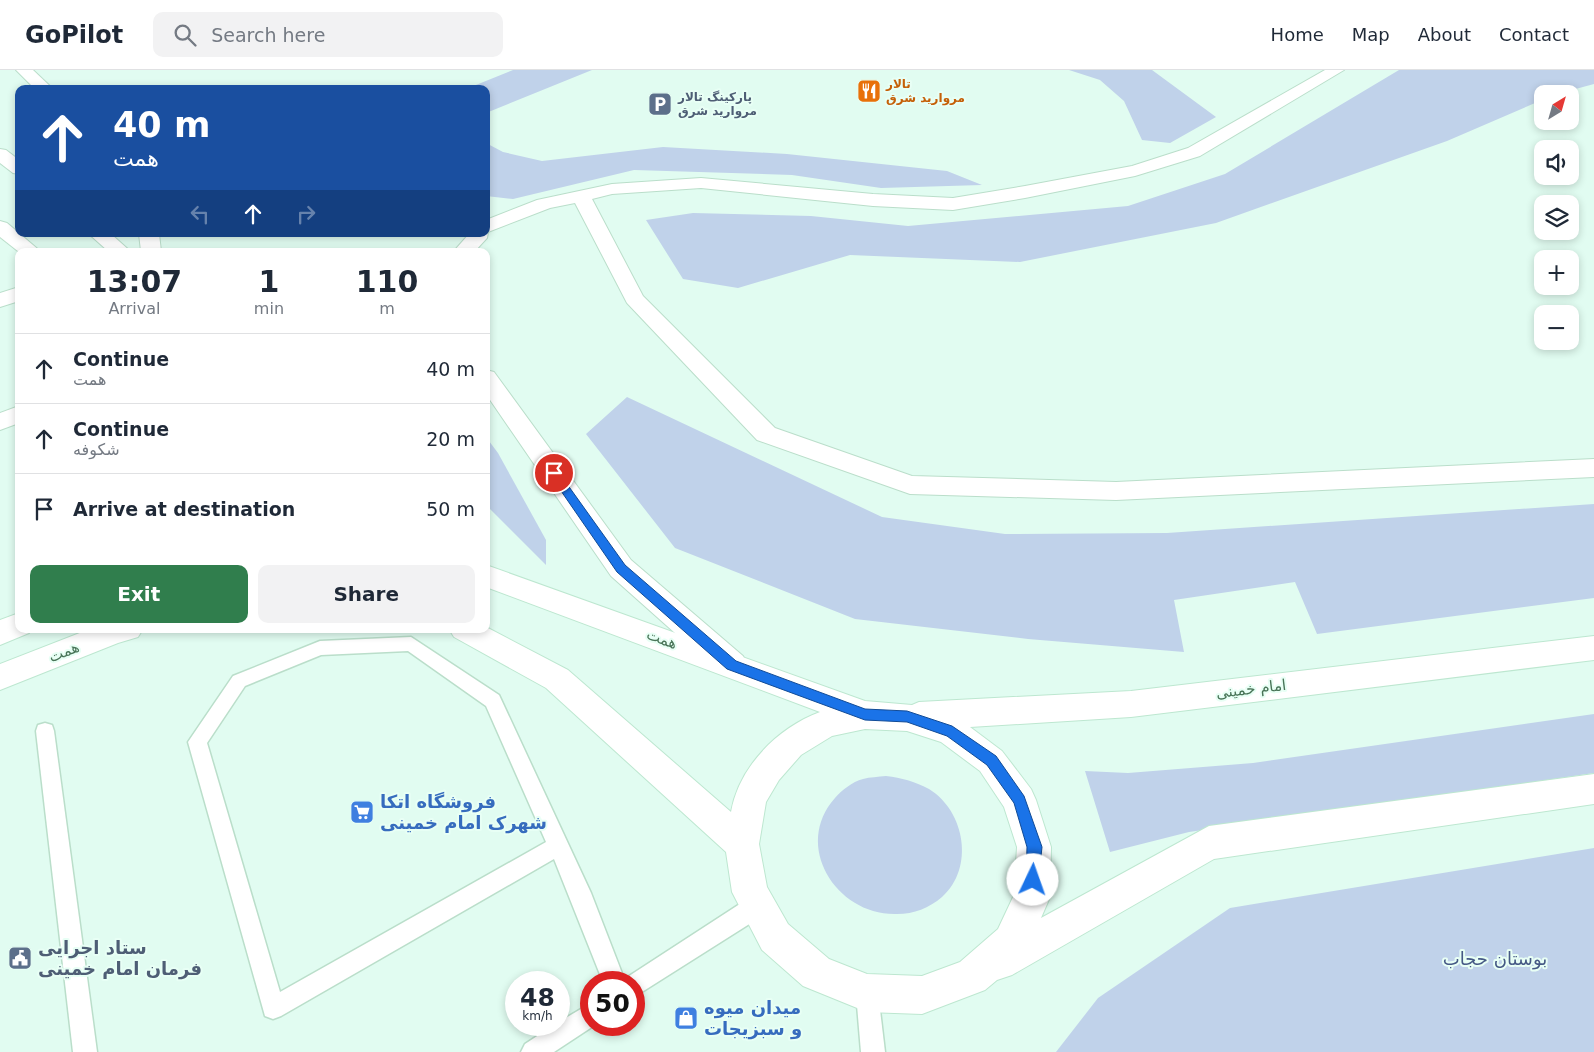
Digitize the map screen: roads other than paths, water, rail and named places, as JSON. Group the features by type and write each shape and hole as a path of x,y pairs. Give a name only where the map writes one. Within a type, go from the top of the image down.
{"street":[{"path":"24,70 41,85"},
{"path":"490,225 544,204 612,189 701,183 872,200 953,204 1024,192 1135,171 1194,152 1336,70"},
{"path":"0,154 15,166"},
{"path":"581,196 634,299 766,434 910,485 1116,491 1594,468"},
{"path":"0,227 26,248"},
{"path":"103,237 116,248"},
{"path":"467,248 477,237"},
{"path":"0,301 15,295"},
{"path":"490,383 621,568 732,665"},
{"path":"0,422 15,416"},
{"name":"همت","path":"490,577 865,715"},
{"path":"0,632 15,626"},
{"name":"همت","path":"0,677 111,633"},
{"path":"471,633 557,679 742,844"},
{"name":"امام خمینی","path":"907,717 1132,704 1594,648"},
{"path":"972,977 1011,942 1032,897 1034,847 1020,800 991,761 952,732 907,717 865,715 825,724 790,745 773,763 750,799 742,844 750,892 775,937 816,973 867,993 922,995 972,977 1209,843 1594,789"}],"lane":[{"path":"558,846 273,1008 197,742 239,681 320,648 411,644 493,702 583,901 610,971"},
{"path":"45,731 85,1052"},
{"path":"645,979 757,906"},
{"path":"867,993 874,1052"},
{"path":"533,1052 580,1021"}],"place":[{"name":"تالار مروارید شرق","path":"869,91"},
{"name":"پارکینگ تالار مروارید شرق","path":"660,104"},
{"name":"فروشگاه اتکا شهرک امام خمینی","path":"362,812"},
{"name":"ستاد اجرایی فرمان امام خمینی","path":"20,958"},
{"name":"میدان میوه و سبزیجات","path":"686,1018"}],"park label":[{"name":"بوستان حجاب","path":"1495,959"}]}
